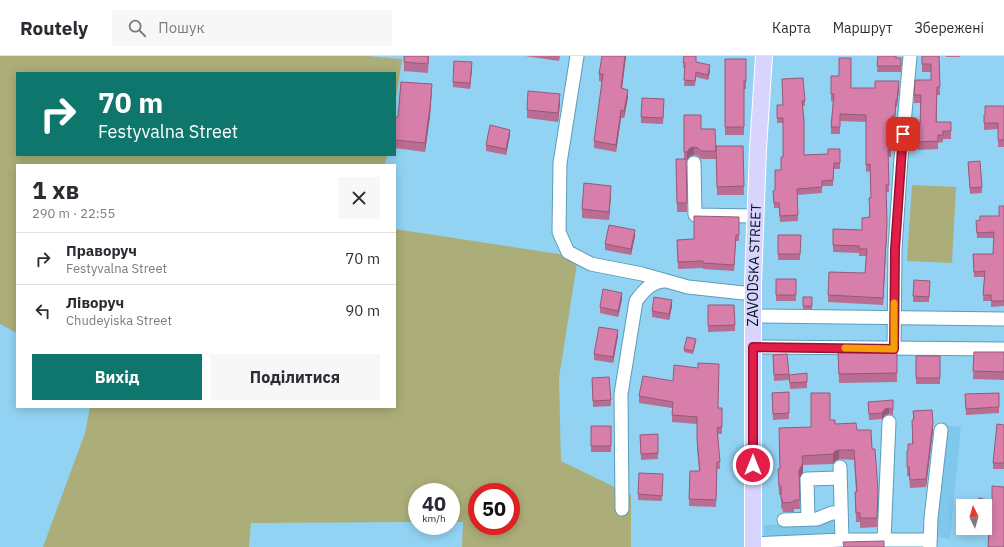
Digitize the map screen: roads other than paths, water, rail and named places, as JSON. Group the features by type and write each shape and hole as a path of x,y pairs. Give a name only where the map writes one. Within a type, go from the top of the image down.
{"main road":[{"name":"ZAVODSKA STREET","path":"753,546 752,316 758,149 764,56"}],"street":[{"path":"577,56 560,163 559,232 568,252 591,264 642,274 688,287 753,294"},
{"path":"894,349 895,249 910,56"},
{"path":"694,163 695,215 755,216"},
{"path":"622,509 621,394 636,301 645,289 656,283 664,281 672,282"},
{"path":"752,316 1004,319"},
{"path":"753,347 1004,349"},
{"path":"884,540 889,422"},
{"path":"753,546 809,544 842,540 884,540 930,543 941,430"},
{"path":"808,519 807,479 840,473 842,540"},
{"path":"784,520 817,519 832,513 841,514"}]}
